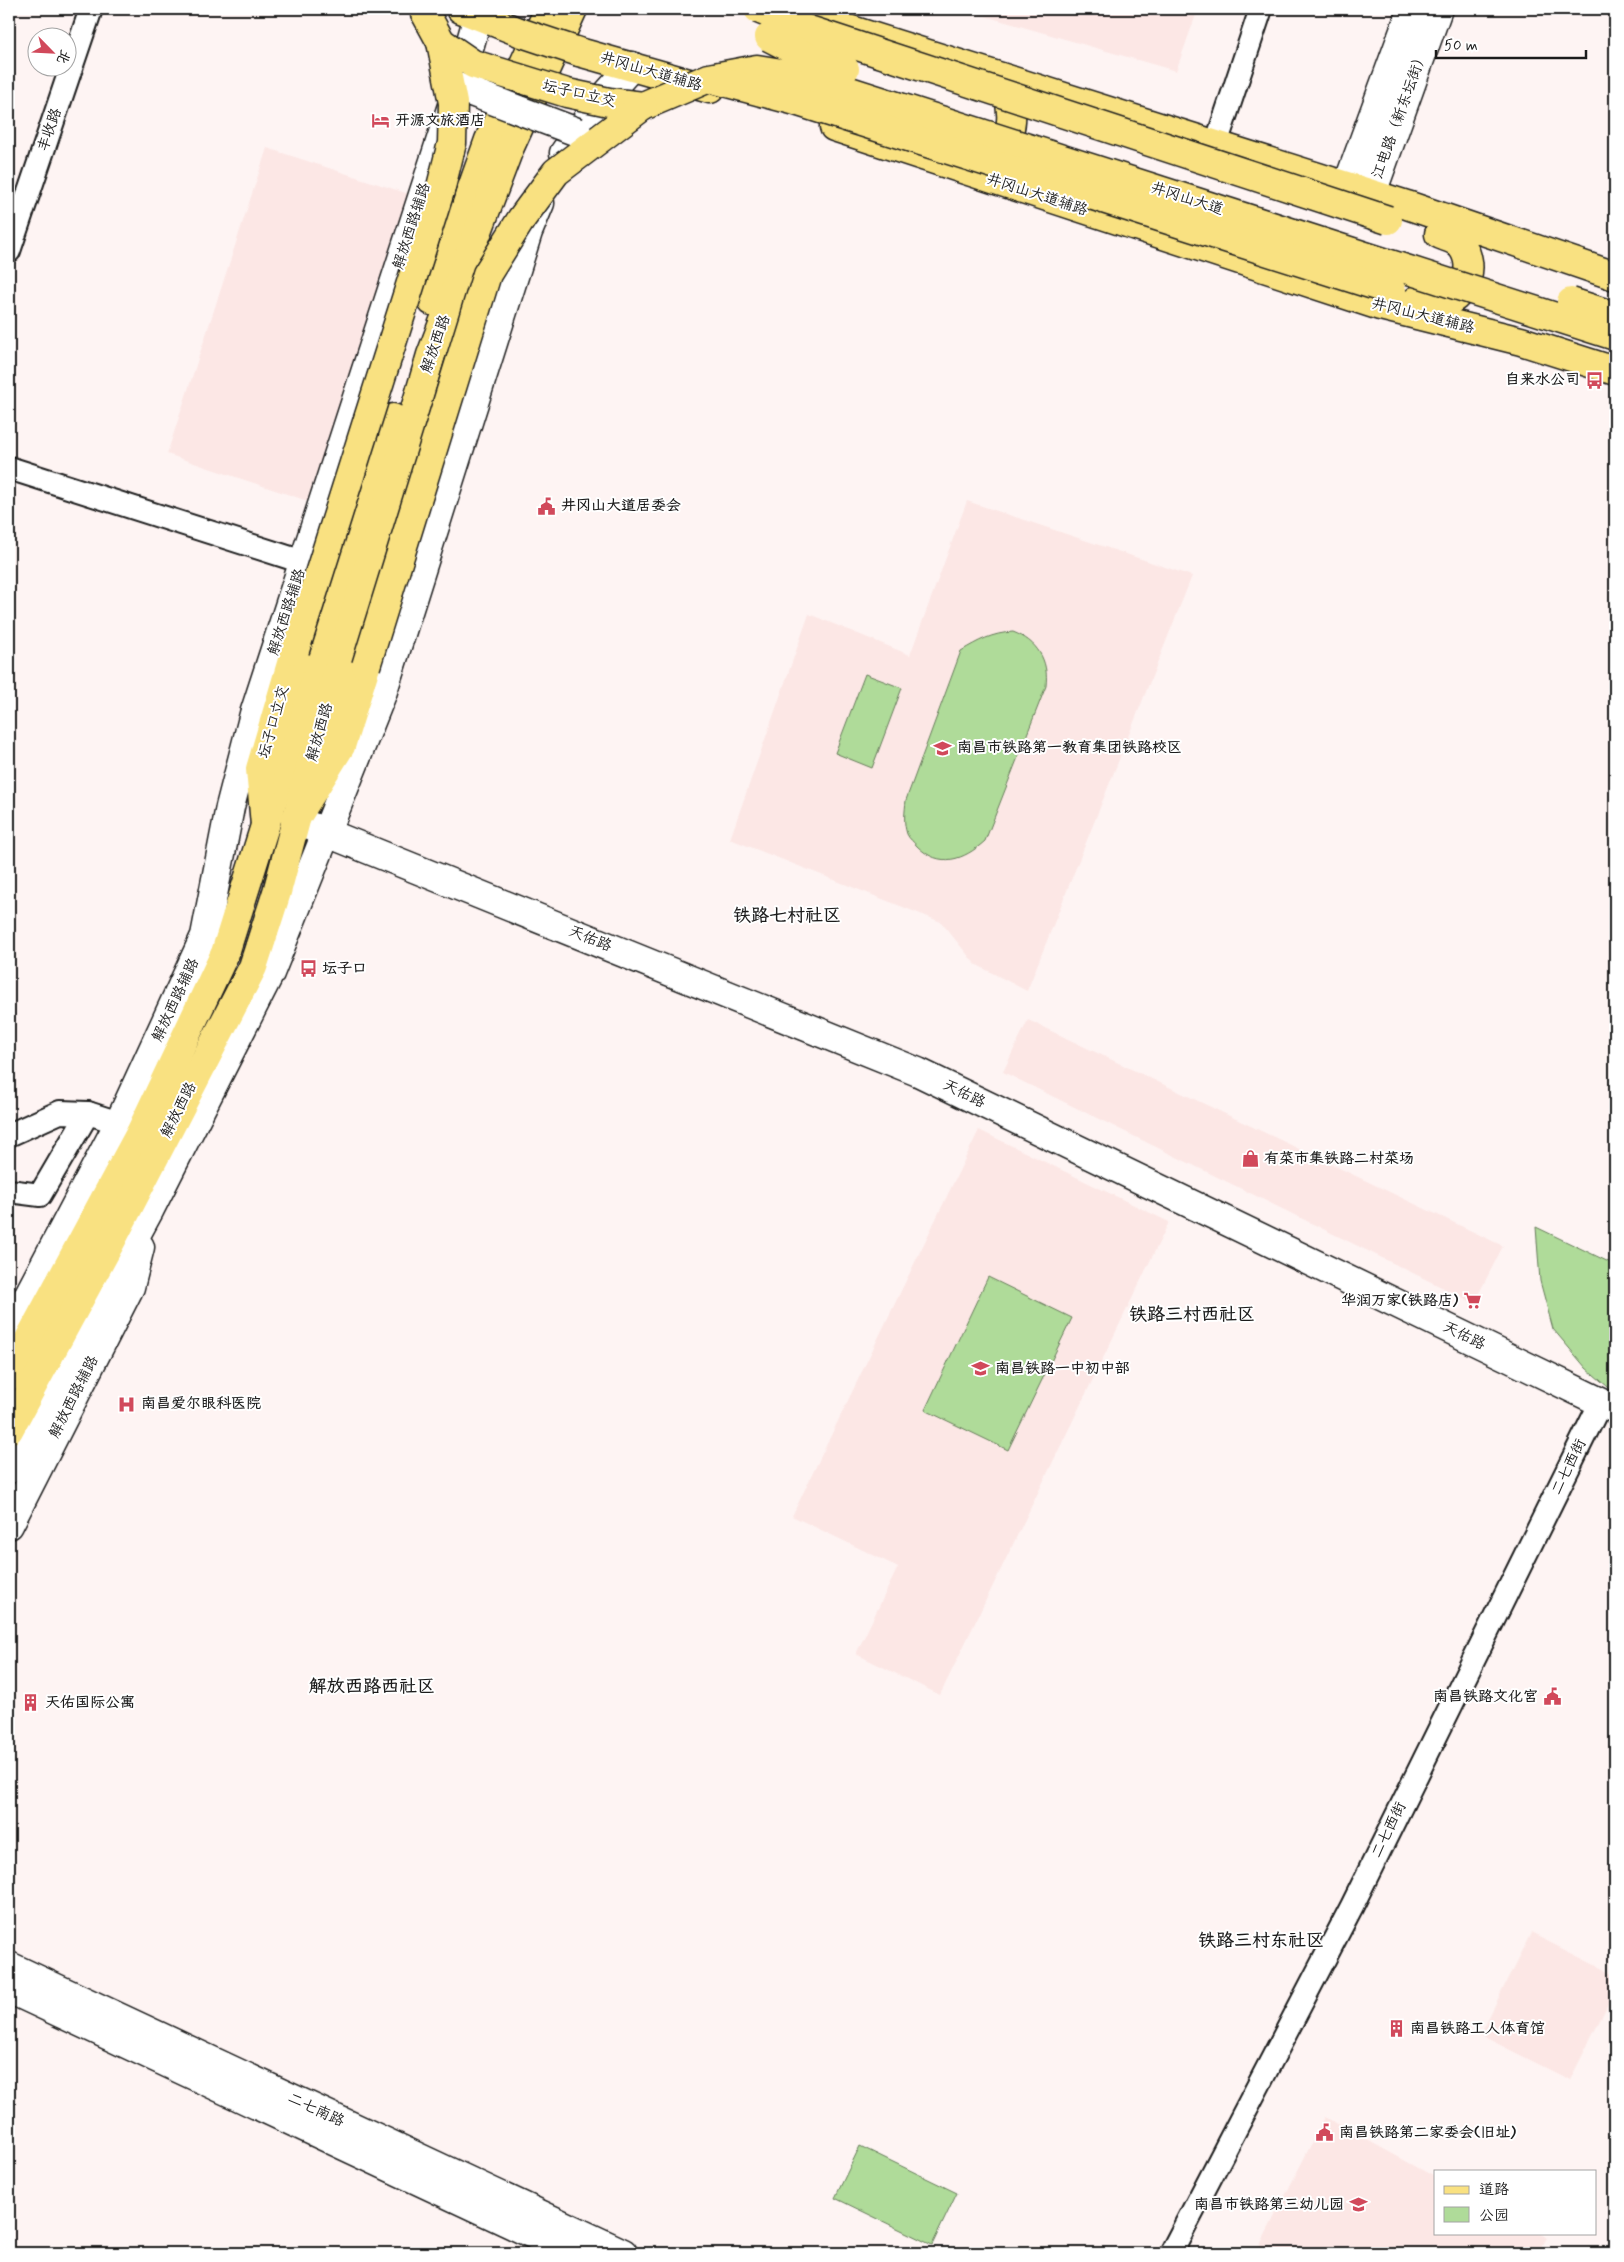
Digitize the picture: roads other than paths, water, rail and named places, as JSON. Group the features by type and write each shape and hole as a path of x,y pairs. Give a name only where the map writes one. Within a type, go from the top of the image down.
{"main road":[{"name":"坛子口立交","path":"265,826 260,769 295,650 440,191 452,143 453,102 441,42 423,9"},
{"name":"解放西路","path":"9,1376 140,1133 225,953 419,338 489,140 549,9"},
{"name":"解放西路","path":"9,1430 112,1240 253,967 277,892 317,741 431,355 509,149 573,9"},
{"name":"井冈山大道","path":"745,9 769,37 812,59 1615,316"},
{"path":"758,9 809,30 1388,220 1439,234 1542,253"},
{"path":"787,9 1359,190 1615,276"},
{"name":"江电路（新东坛街）","path":"1359,190 1412,9"},
{"name":"江电路（新东坛街）","path":"1359,190 1438,9"},
{"name":"井冈山大道辅路","path":"469,12 522,33 579,52 781,110 1380,306 1521,341 1615,371"},
{"name":"解放西路辅路","path":"9,1332 119,1123 205,936 230,806 254,714 458,87 469,12"},
{"name":"坛子口立交","path":"441,42 473,64 512,77 575,95 608,102 643,106 709,78 757,69"},
{"name":"解放西路辅路","path":"9,1469 150,1209 270,973 382,694 528,232 556,164 598,104 632,66"},
{"name":"井冈山大道","path":"757,69 806,77 1615,336"},
{"path":"968,172 984,165 996,154 1006,140 1011,124 1012,106 1007,90 998,76"},
{"path":"709,78 792,100 1437,305 1456,297 1468,280 1468,259 1457,242 1439,234"},
{"path":"458,87 577,132"},
{"path":"295,820 341,746 487,274 522,218 556,172 643,106"},
{"path":"1404,295 1521,341"},
{"name":"天佑路","path":"295,820 918,1072 1608,1406"},
{"path":"203,999 205,936"},
{"path":"228,1016 270,973"},
{"path":"131,1097 180,1048"},
{"path":"196,1118 204,1062"},
{"name":"解放西路辅路","path":"9,1298 36,1247 80,1199"},
{"name":"解放西路辅路","path":"9,1525 130,1287 150,1209"},
{"name":"二七南路","path":"9,1966 623,2253"},
{"name":"二七南路","path":"9,1989 573,2253"}],"street":[{"name":"丰收路","path":"9,251 91,9"},
{"path":"1216,144 1261,9"},
{"path":"9,468 303,562"},
{"path":"9,1135 60,1112 88,1113 119,1123"},
{"path":"9,1192 40,1195 88,1113"},
{"name":"二七西街","path":"1170,2253 1352,1906 1608,1406"}],"place":[{"name":"开源文旅酒店","path":"381,121"},
{"name":"自来水公司","path":"1594,380"},
{"name":"井冈山大道居委会","path":"547,506"},
{"name":"南昌市铁路第一教育集团铁路校区","path":"943,748"},
{"name":"坛子口","path":"308,969"},
{"name":"有菜市集铁路二村菜场","path":"1250,1159"},
{"name":"华润万家(铁路店)","path":"1472,1301"},
{"name":"南昌铁路一中初中部","path":"981,1369"},
{"name":"南昌爱尔眼科医院","path":"127,1404"},
{"name":"南昌铁路文化宫","path":"1552,1697"},
{"name":"天佑国际公寓","path":"31,1703"},
{"name":"南昌铁路工人体育馆","path":"1396,2029"},
{"name":"南昌铁路第二家委会(旧址)","path":"1325,2133"},
{"name":"南昌市铁路第三幼儿园","path":"1358,2205"}],"district":[{"name":"铁路七村社区","path":"787,916"},
{"name":"铁路三村西社区","path":"1192,1315"},
{"name":"解放西路西社区","path":"372,1687"},
{"name":"铁路三村东社区","path":"1261,1941"}]}
